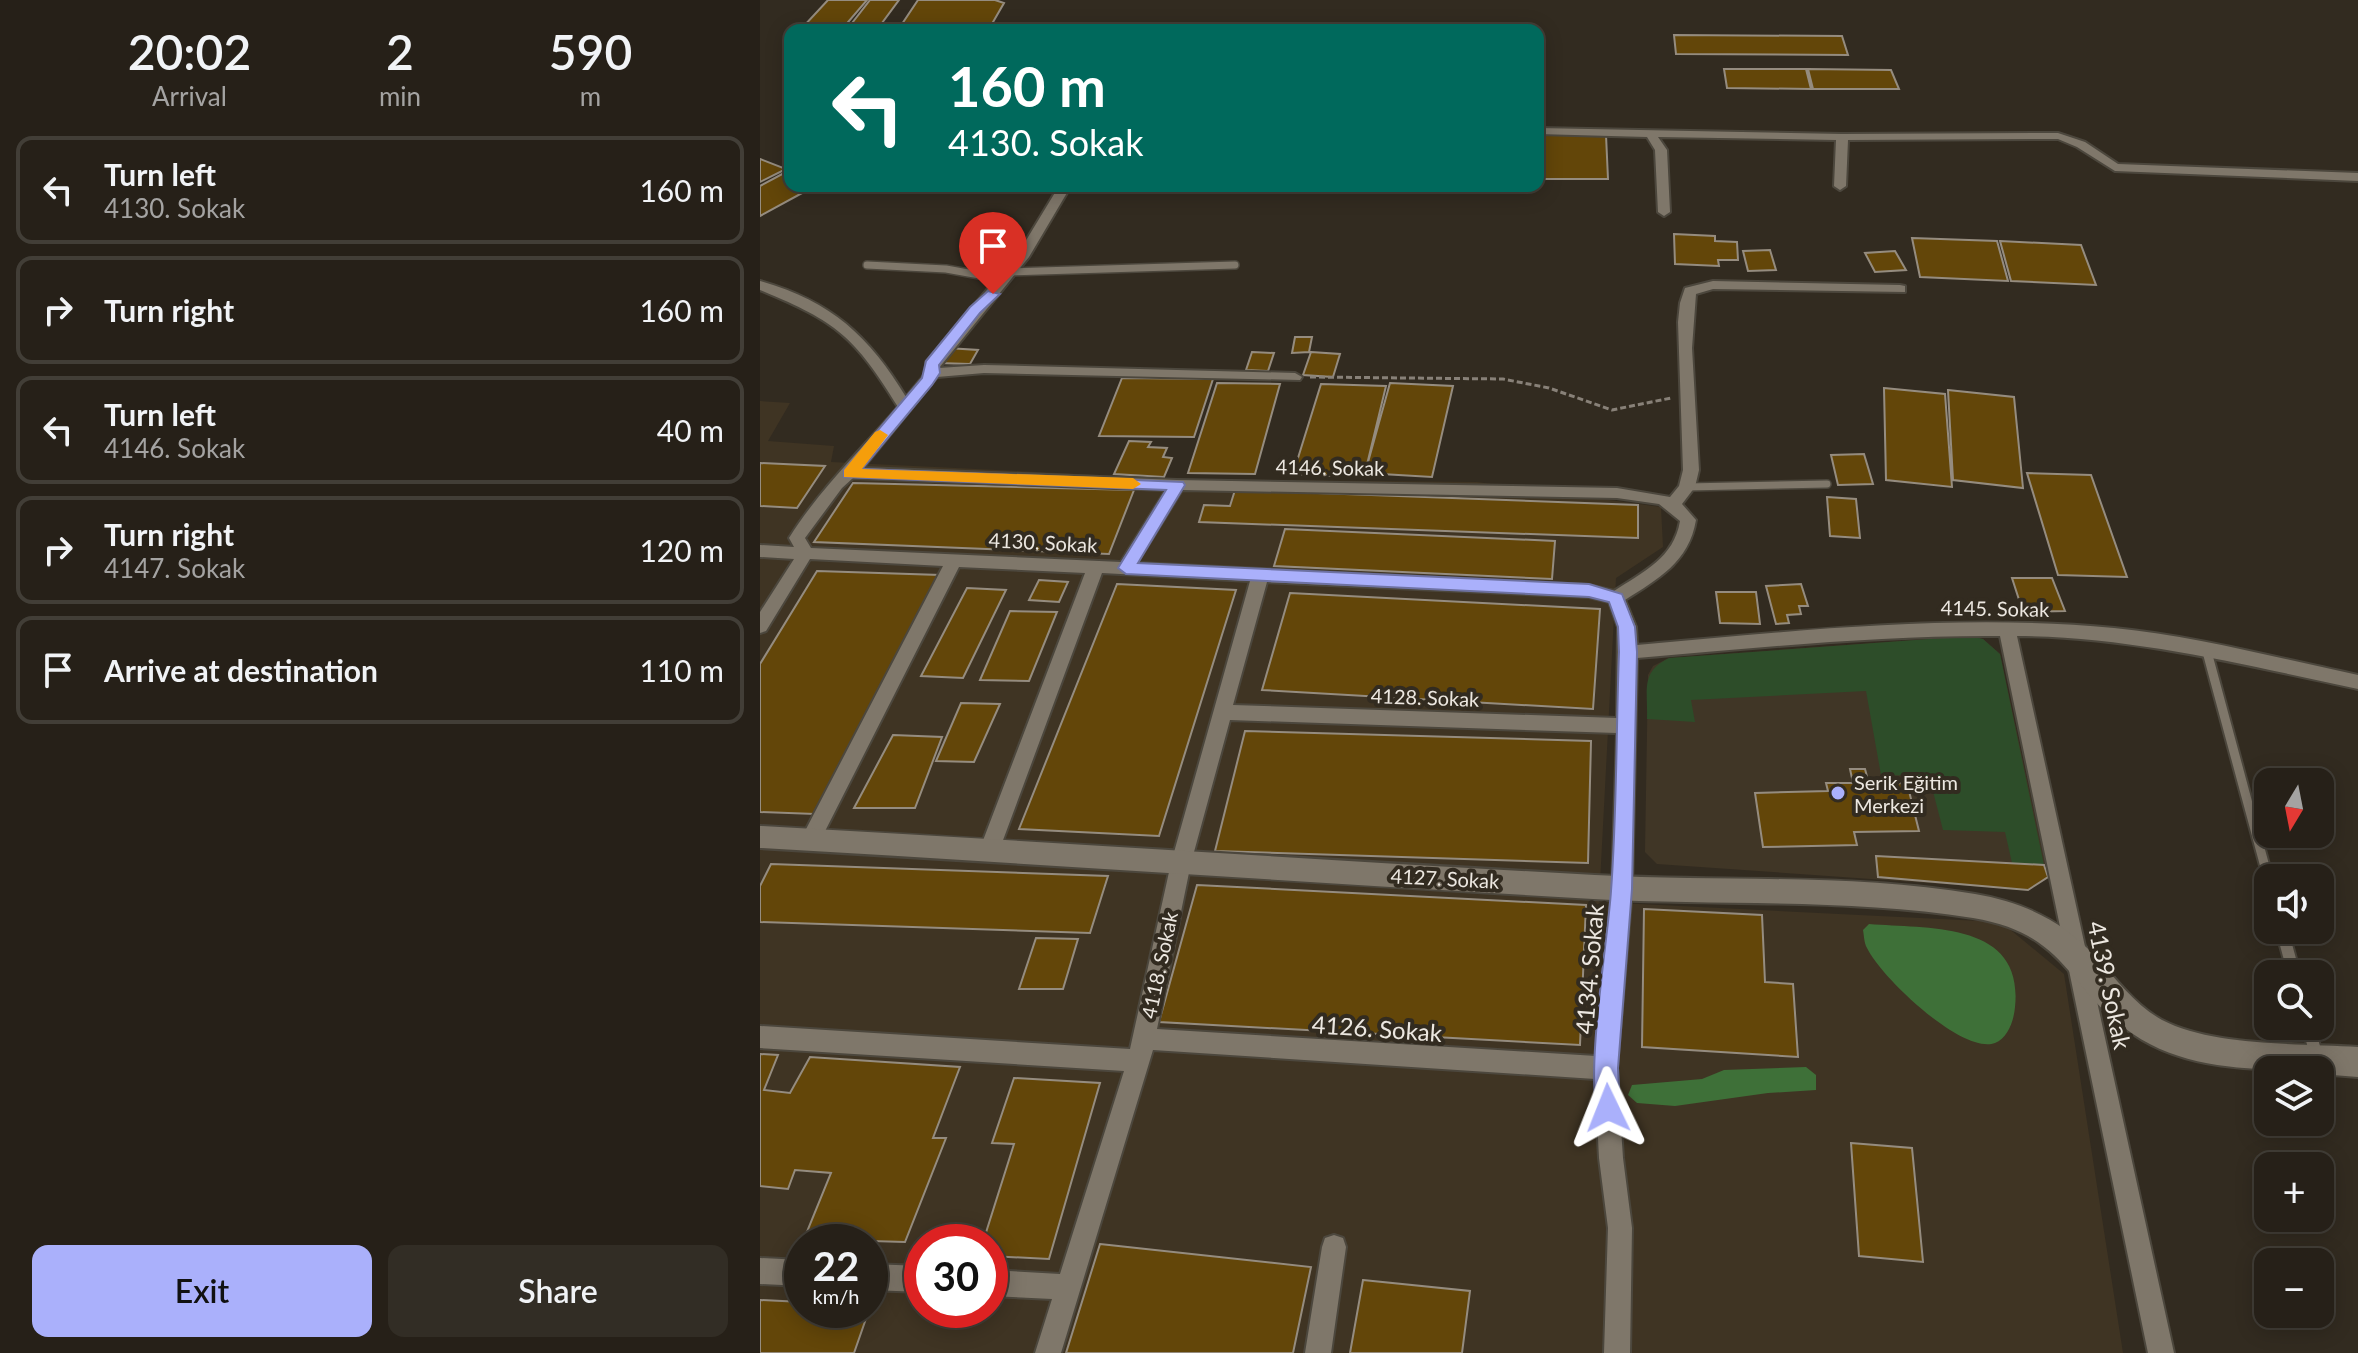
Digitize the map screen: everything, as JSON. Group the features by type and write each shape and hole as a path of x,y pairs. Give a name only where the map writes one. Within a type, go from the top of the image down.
{"street":[{"path":"1544,131 1842,137 2058,136 2089,147 2115,167 2358,177"},
{"path":"1650,133 1661,150 1664,212"},
{"path":"1840,186 1842,137"},
{"path":"933,373 931,365 1035,239 1062,192"},
{"path":"760,285 826,314 851,332 867,349 904,405"},
{"path":"1613,596 1675,557 1684,545 1688,520 1674,503 1687,487 1691,470 1687,294 1696,287 1900,289"},
{"path":"760,626 806,553 797,538 836,484 850,473 933,373 984,369 1295,377"},
{"name":"4146. Sokak","path":"850,473 1177,485 1617,493 1664,498 1674,503"},
{"path":"1126,568 1177,485"},
{"name":"4130. Sokak","path":"760,551 1589,591 1613,596"},
{"path":"811,839 954,560"},
{"path":"989,851 1096,567"},
{"name":"4118. Sokak","path":"1048,1353 1141,1050 1181,863 1260,575"},
{"name":"4134. Sokak","path":"1613,596 1627,627 1628,652 1622,889 1606,1068 1611,1158 1620,1228 1617,1353"},
{"name":"4145. Sokak","path":"1628,652 1911,630 2007,628 2120,635 2206,648 2358,682"},
{"name":"4139. Sokak","path":"2007,628 2161,1353"},
{"name":"4128. Sokak","path":"1222,712 1626,726"},
{"name":"4127. Sokak","path":"760,837 1622,889 1856,897 1968,905 2006,912 2036,924 2061,941 2129,1013 2154,1031 2214,1049 2286,1056"},
{"name":"4126. Sokak","path":"760,1037 1606,1068"},
{"name":"4127. Sokak","path":"2334,1060 2358,1062"},
{"path":"1318,1353 1334,1247"},
{"path":"760,1271 784,1272"},
{"path":"1008,1284 1069,1287"}],"lane":[{"path":"867,265 1005,276 1235,265"},
{"path":"1687,487 1827,484"},
{"path":"2206,648 2264,864"}],"path":[{"path":"1295,377 1503,379 1549,388 1612,410 1653,400 1689,398"}],"shaded area":[{"path":"760,401 790,403 768,441 834,446 831,462 1183,479 1477,482 1661,507 1663,547 1616,578 1599,902 2001,922 2064,974 2123,1353 760,1353"},
{"name":"Serik Eğitim Merkezi","path":"1970,636 1983,639 2000,654 2048,877 2028,890 1657,864 1645,852 1648,675 1653,666 1669,658"}],"green space":[{"path":"1970,636 1983,639 2000,654 2044,865 2012,863 2005,832 1943,830 1929,776 1881,775 1866,691 1691,700 1695,722 1647,719 1650,676 1653,669 1669,658"},
{"path":"1869,924 1944,930 1989,944 2005,958 2014,979 2015,1007 2010,1028 2003,1037 1995,1043 1981,1044 1963,1037 1943,1026 1905,994 1875,961 1866,946 1863,930"},
{"path":"1806,1067 1816,1075 1816,1090 1768,1093 1675,1106 1637,1103 1628,1095 1632,1085 1702,1079 1724,1070"}],"building":[{"path":"828,0 867,0 846,24 806,24"},
{"path":"870,0 899,0 881,24 851,24"},
{"path":"918,0 995,0 1004,3 992,24 902,24"},
{"path":"1674,35 1842,36 1848,55 1676,54"},
{"path":"1724,69 1806,69 1811,89 1727,88"},
{"path":"1808,69 1891,70 1899,89 1813,89"},
{"path":"1544,135 1606,135 1608,179 1544,179"},
{"path":"760,159 784,168 784,170 760,182"},
{"path":"784,173 784,192 804,192 760,216 760,186"},
{"path":"1674,234 1715,236 1715,241 1737,242 1738,260 1718,260 1719,266 1675,264"},
{"path":"1912,238 1997,241 2008,281 1920,277"},
{"path":"2000,241 2081,245 2096,285 2011,281"},
{"path":"1770,250 1776,270 1748,271 1743,251"},
{"path":"1895,251 1906,270 1875,272 1865,253"},
{"path":"1295,337 1312,337 1309,352 1292,353"},
{"path":"947,348 978,350 970,364 938,363"},
{"path":"1252,352 1274,353 1268,371 1246,370"},
{"path":"1311,352 1340,354 1333,377 1303,375"},
{"path":"1122,378 1213,379 1194,437 1099,436"},
{"path":"1217,383 1280,384 1255,474 1188,473"},
{"path":"1390,383 1453,386 1432,477 1365,473"},
{"path":"1321,384 1386,386 1364,477 1293,474"},
{"path":"1884,388 1945,394 1952,487 1886,480"},
{"path":"1948,390 2014,397 2023,488 1953,480"},
{"path":"1129,441 1151,442 1148,447 1167,448 1163,457 1172,458 1164,477 1114,474"},
{"path":"1864,454 1873,484 1838,485 1831,455"},
{"path":"760,463 825,466 797,508 760,506"},
{"path":"2027,473 2091,475 2127,577 2058,575"},
{"path":"853,483 1134,490 1109,554 814,542"},
{"path":"1235,490 1638,505 1638,538 1199,522 1204,505 1230,506"},
{"path":"1827,497 1856,499 1860,538 1830,536"},
{"path":"1285,529 1555,541 1552,579 1274,566"},
{"path":"817,571 940,575 815,814 760,812 760,664"},
{"path":"2012,578 2052,578 2065,611 2023,612"},
{"path":"1039,580 1068,582 1059,602 1029,600"},
{"path":"1117,584 1236,590 1159,836 1019,829"},
{"path":"1801,584 1808,606 1799,606 1801,614 1787,615 1789,623 1776,624 1766,586"},
{"path":"967,588 1006,590 963,678 921,676"},
{"path":"1716,592 1756,592 1760,624 1720,623"},
{"path":"1290,593 1600,609 1593,709 1262,690"},
{"path":"1010,611 1057,612 1029,681 980,680"},
{"path":"961,703 1000,704 974,762 936,761"},
{"path":"1245,731 1591,741 1588,863 1215,851"},
{"path":"893,735 942,737 915,808 854,808"},
{"path":"1850,769 1865,769 1869,784 1907,783 1919,831 1854,832 1857,845 1763,847 1755,793 1828,791 1826,783 1853,783"},
{"path":"1876,856 2044,865 2048,877 2028,890 1878,877"},
{"path":"771,864 1108,876 1090,933 760,922 760,886"},
{"path":"1197,885 1586,905 1580,1045 1159,1022"},
{"path":"1644,909 1762,915 1765,982 1793,984 1798,1057 1642,1047"},
{"path":"1036,938 1078,939 1063,989 1019,989"},
{"path":"760,1054 778,1055 764,1090 790,1093 810,1057 960,1067 933,1138 946,1138 912,1224 904,1224 904,1242 888,1241 888,1224 810,1224 831,1173 795,1170 788,1189 760,1186"},
{"path":"1014,1078 1100,1083 1049,1259 1008,1257 1008,1224 989,1224 1014,1144 992,1143"},
{"path":"1851,1143 1912,1148 1923,1262 1859,1256"},
{"path":"1100,1244 1311,1267 1293,1353 1066,1353"},
{"path":"1363,1280 1470,1291 1462,1353 1350,1353"},
{"path":"760,1300 784,1301 784,1328 863,1328 854,1353 760,1353"}],"slow traffic":[{"path":"880,435 850,473 1133,484"}],"place":[{"name":"Serik Eğitim Merkezi","path":"1838,793"}],"route":[{"path":"993,294 975,310 946,346 931,365 933,373 927,382 904,405 850,473 1177,485 1126,568 1589,591 1616,598 1627,627 1628,652 1622,889 1606,1068 1608,1108"}]}
